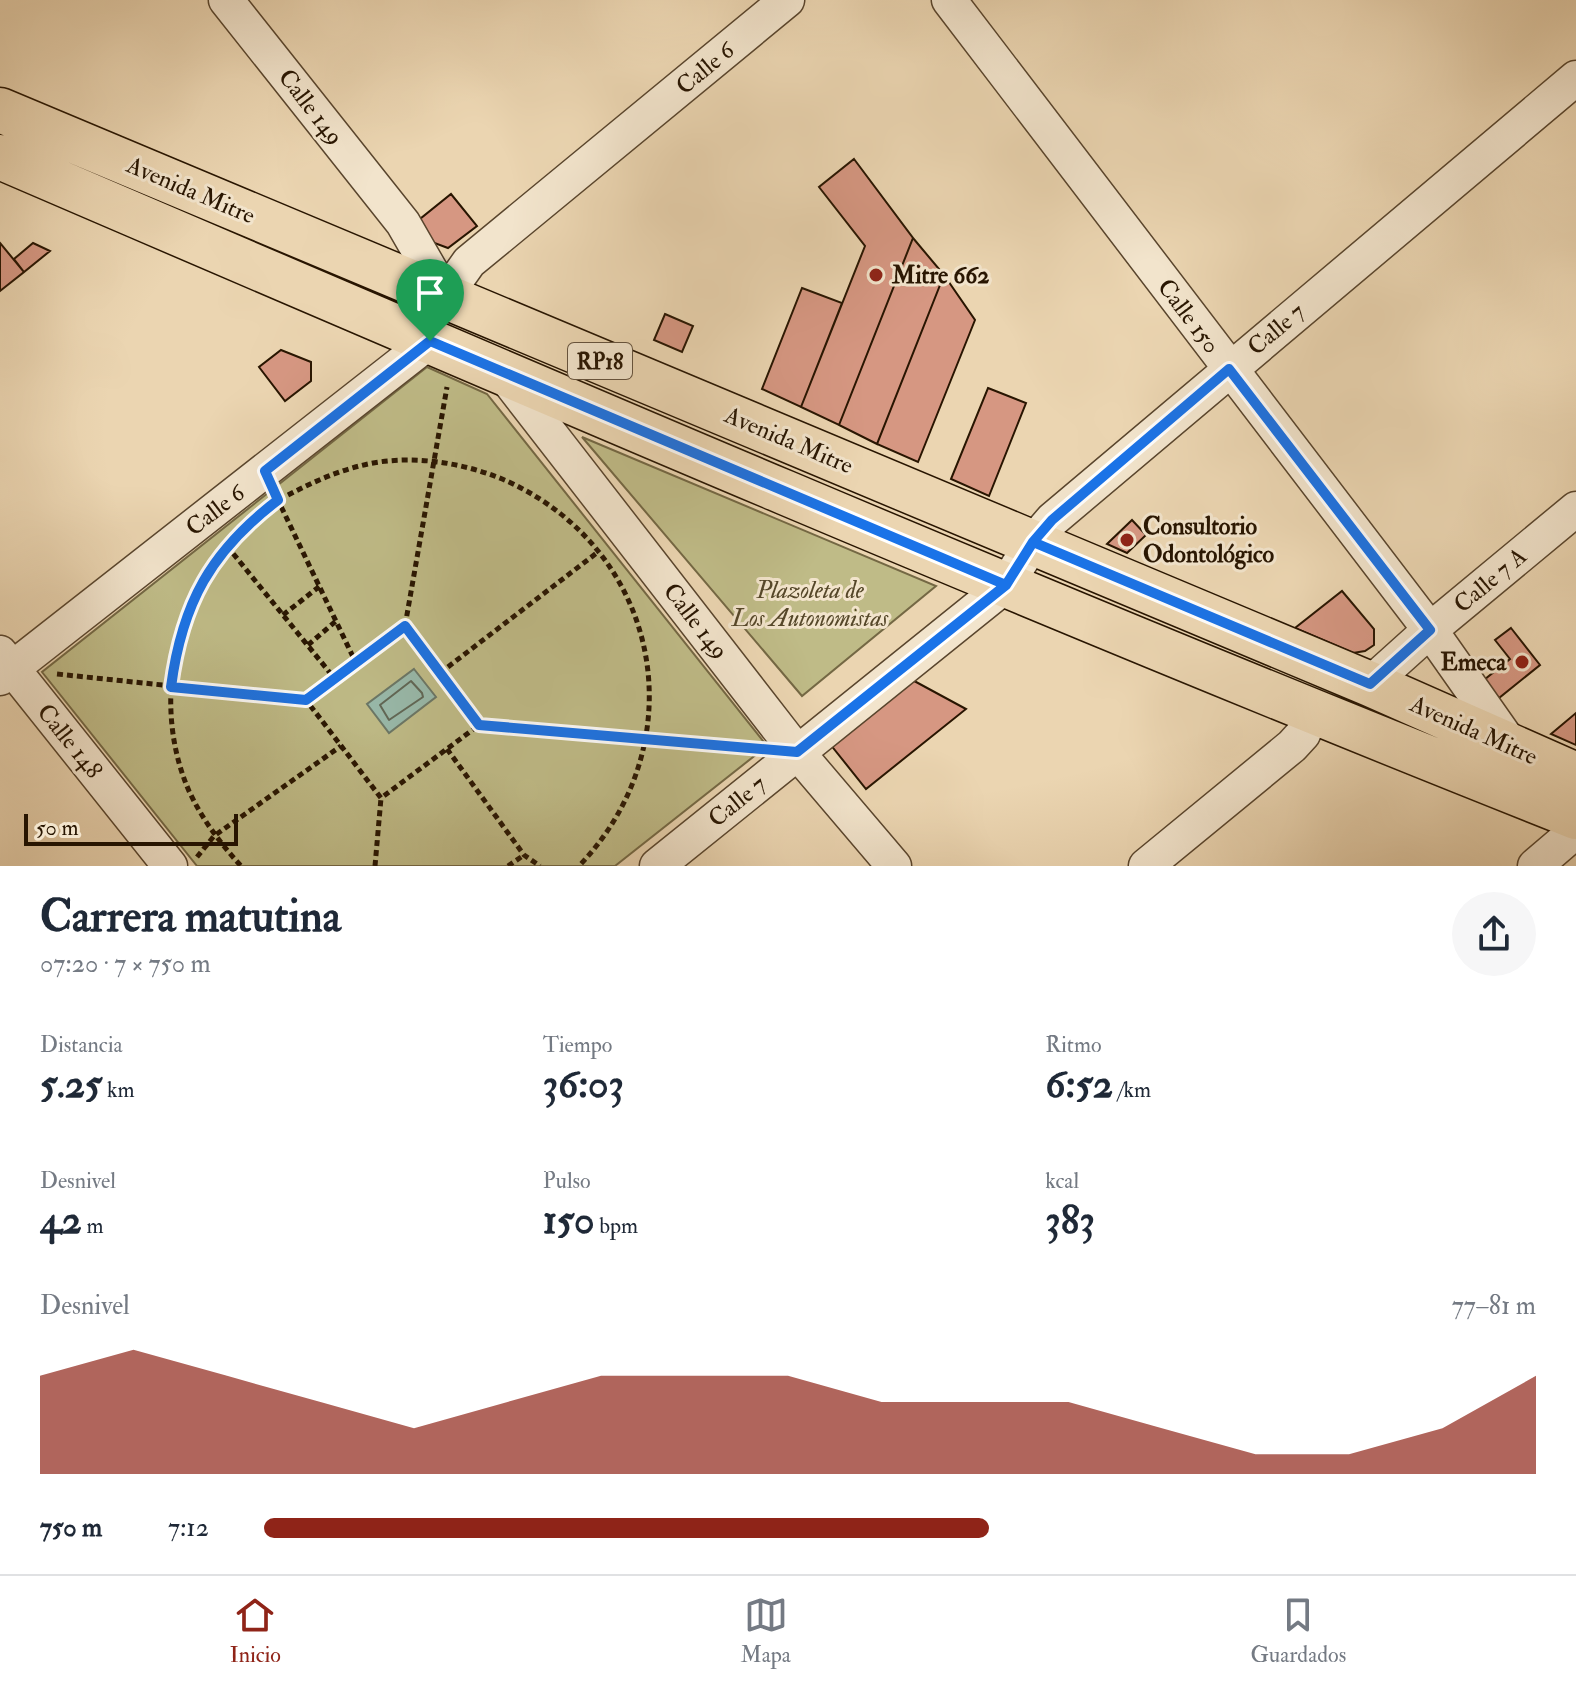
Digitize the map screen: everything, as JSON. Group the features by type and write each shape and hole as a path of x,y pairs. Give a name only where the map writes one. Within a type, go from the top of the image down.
{"main road":[{"name":"Avenida Mitre","path":"0,110 1370,684 1576,775"},
{"name":"Avenida Mitre","path":"0,157 1006,585 1576,817"}],"street":[{"name":"Calle 149","path":"226,0 403,223 445,296"},
{"name":"Calle 6","path":"445,296 469,262 787,0"},
{"name":"Calle 150","path":"949,0 1430,630 1513,748"},
{"name":"Calle 7","path":"657,866 1006,585 1033,542 1052,520 1576,78"},
{"name":"Calle 6","path":"4,667 205,518 271,485 442,347"},
{"name":"Calle 149","path":"502,372 797,752 894,866"},
{"name":"Calle 7 A","path":"1370,684 1576,509"},
{"name":"Calle 148","path":"4,667 170,866"},
{"path":"1146,866 1292,746 1303,734 1312,712"},
{"path":"1535,866 1576,831"}],"path":[{"path":"4,667 306,700 335,679 405,626 434,461 442,347"},
{"path":"271,485 379,462 434,461 487,472 537,495 579,529 598,552 615,574 639,626 650,683 647,740 631,793 602,842 579,866"},
{"path":"269,507 271,485"},
{"path":"271,485 356,663"},
{"path":"205,518 335,679"},
{"path":"241,866 214,836 189,790 177,752 171,687 176,648 187,612 204,577 242,529"},
{"path":"440,673 625,530"},
{"path":"283,615 320,586"},
{"path":"308,645 336,621"},
{"path":"405,626 479,725"},
{"path":"306,700 381,798 375,866"},
{"path":"381,798 479,725 797,752"},
{"path":"190,866 214,836 341,746"},
{"path":"447,749 524,855 540,866"},
{"path":"508,866 524,855"}],"green space":[{"path":"427,367 487,394 767,746 615,866 197,866 42,672"},
{"name":"Plazoleta de Los Autonomistas","path":"582,437 936,586 802,696"}],"water":[{"path":"414,669 436,697 389,733 367,704"}],"building":[{"name":"Mitre 662","path":"854,159 913,238 839,425 801,407 865,246 819,187"},
{"path":"451,194 477,226 448,248 429,241 415,223"},
{"path":"913,238 944,275 877,444 839,425"},
{"path":"0,243 24,272 0,291"},
{"path":"33,243 50,251 24,272 14,259"},
{"path":"944,275 975,320 918,462 877,444"},
{"path":"802,288 842,303 801,407 762,389"},
{"path":"665,314 693,326 682,352 654,340"},
{"path":"281,350 311,362 311,381 285,401 259,367"},
{"path":"988,388 1026,403 989,496 951,479"},
{"name":"Consultorio Odontológico","path":"1132,520 1146,535 1127,553 1107,544"},
{"name":"Emeca","path":"1342,591 1374,629 1374,645 1365,651 1353,653 1295,628"},
{"name":"Emeca","path":"1511,628 1540,665 1494,702 1479,684 1510,659 1495,640"},
{"path":"905,676 966,709 866,789 826,739"},
{"path":"1576,713 1576,745 1551,734"}],"place":[{"name":"Mitre 662","path":"876,275"},
{"name":"Consultorio Odontológico","path":"1127,540"},
{"name":"Emeca","path":"1522,662"}],"route":[{"path":"430,341 265,471 278,500 250,521 226,546 204,577 187,612 176,648 171,687 306,700 405,626 479,725 797,752 1006,585 1033,542 1370,684 1430,630 1229,369 1052,520 1033,542 1006,585 430,341"}]}
